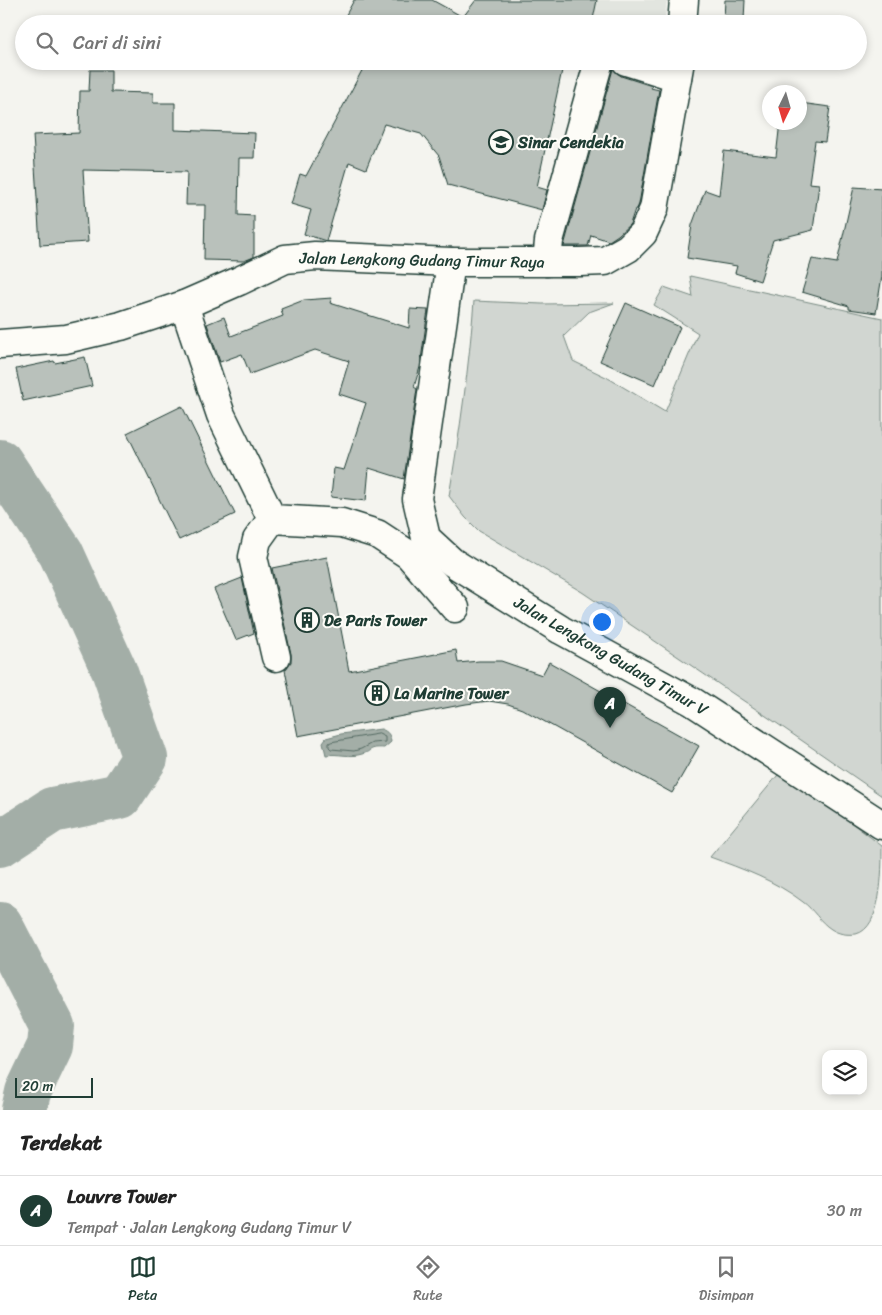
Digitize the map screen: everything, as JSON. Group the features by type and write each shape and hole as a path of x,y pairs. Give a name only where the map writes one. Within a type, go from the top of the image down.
{"street":[{"path":"683,15 684,0"},
{"path":"547,262 549,241 596,70"},
{"name":"Jalan Lengkong Gudang Timur Raya","path":"0,344 66,338 121,326 184,305 285,259 315,256 451,262 605,261 628,248 643,233 654,209 678,70"},
{"name":"Jalan Lengkong Gudang Timur V","path":"451,262 417,499 426,538 452,562 562,630 694,702 882,825"},
{"path":"184,305 221,415 272,519"},
{"path":"272,519 342,523 377,534 409,555 455,608"},
{"path":"272,519 257,540 252,558 276,657"}],"shaded area":[{"path":"354,0 432,0 459,15 346,15"},
{"path":"476,0 667,0 665,15 465,15"},
{"path":"690,276 882,318 882,796 582,592 479,531 465,517 449,496 464,399 474,301 542,304 614,303 589,312 564,336 573,361 608,378 665,412 698,333 654,305 664,287 693,297"},
{"path":"782,770 882,846 879,897 876,910 865,930 856,934 843,934 834,931 823,923 807,905 782,888 747,871 710,857"}],"water":[{"path":"381,729 391,739 391,742 384,748 373,749 357,755 326,755 323,742 326,738 341,734"}],"building":[{"path":"354,0 432,0 459,15 346,15"},
{"path":"476,0 597,0 594,15 465,15"},
{"path":"725,0 745,0 744,15 724,15"},
{"path":"90,70 111,70 111,92 153,93 153,103 175,103 175,130 255,133 254,158 239,158 238,215 254,216 254,257 244,261 204,260 205,205 186,205 187,172 83,170 88,242 40,245 33,135 79,133 80,91 89,91"},
{"name":"Sinar Cendekia","path":"362,70 562,70 537,187 547,190 542,210 448,185 439,156 421,134 384,124 366,169 349,162 326,241 304,234 311,210 291,204 300,174 306,176"},
{"path":"614,70 621,76 659,90 639,204 637,209 635,209 630,224 609,241 591,235 588,246 564,246"},
{"path":"807,104 830,107 825,142 815,141 809,183 819,184 813,230 773,240 760,281 735,273 737,266 687,258 692,225 705,190 719,195 724,151 776,157 779,130 807,130"},
{"path":"854,187 882,189 882,276 876,313 849,309 849,306 802,292 812,259 837,263"},
{"path":"332,298 330,303 409,328 410,309 428,310 420,367 414,387 417,389 404,479 369,468 366,501 331,497 334,468 344,470 366,403 339,394 349,361 315,350 250,374 242,354 220,362 207,324 224,317 231,336 283,316 281,309 304,300"},
{"path":"626,303 680,327 655,385 600,361"},
{"path":"85,357 92,386 23,401 16,369"},
{"path":"182,406 235,514 179,540 127,433"},
{"path":"327,557 349,671 456,650 458,663 501,661 542,675 549,662 699,746 672,793 522,709 508,704 489,701 298,736 285,670 291,662 291,654 272,568"},
{"path":"242,578 254,633 236,640 214,589"}],"waterway":[{"path":"0,462 61,553 114,670 145,758 120,796 52,810 0,844"},
{"path":"0,925 52,1026 50,1046 28,1092 24,1110"}],"place":[{"name":"Sinar Cendekia","path":"501,142"},
{"name":"De Paris Tower","path":"307,620"},
{"name":"La Marine Tower","path":"377,693"},
{"name":"Louvre Tower","path":"610,728"}]}
